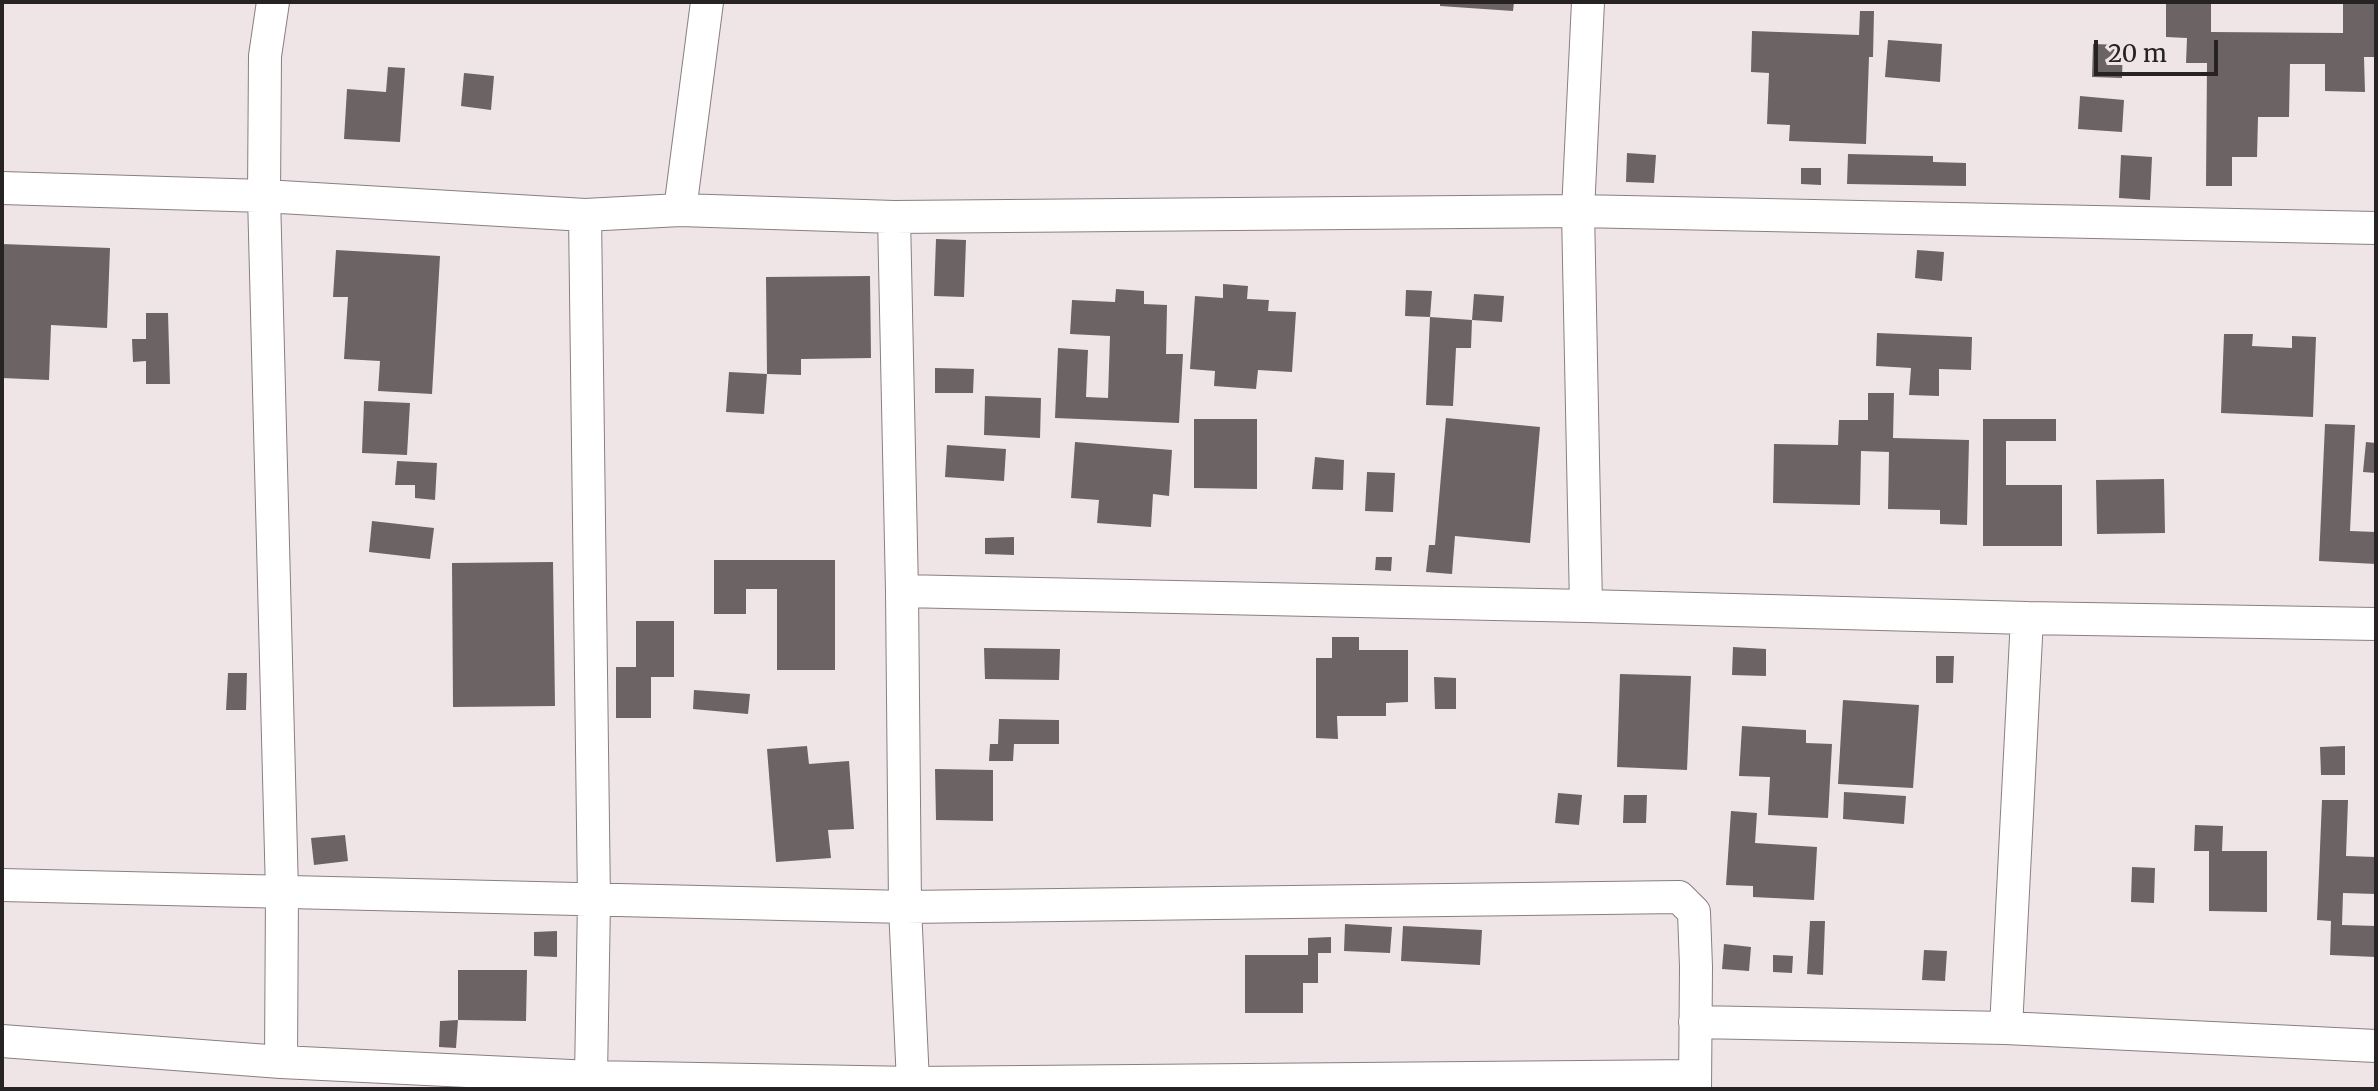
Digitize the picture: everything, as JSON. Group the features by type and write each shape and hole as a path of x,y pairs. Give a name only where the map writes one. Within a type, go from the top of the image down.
{"street":[{"path":"273,2 265,56 264,196 282,892 281,1062"},
{"path":"680,210 707,2"},
{"path":"1586,606 1578,211 1588,2"},
{"path":"2,188 264,196 585,215 680,210 894,217 1578,211 2376,228"},
{"path":"585,215 594,901 591,1077"},
{"path":"894,217 905,907 913,1083"},
{"path":"902,591 2376,624"},
{"path":"2006,1028 2027,618"},
{"path":"2,885 905,907 1679,897 1694,912 1696,967 1694,1083 1192,1085 591,1077 281,1062 2,1041"},
{"path":"1695,1022 2006,1028 2376,1046"}],"building":[{"path":"1440,2 1514,2 1513,11 1440,6"},
{"path":"2166,2 2211,2 2211,32 2343,33 2343,2 2376,2 2376,57 2364,57 2365,92 2325,91 2325,64 2290,64 2289,117 2258,117 2257,157 2232,157 2232,186 2206,186 2207,63 2186,63 2187,38 2166,37"},
{"path":"1860,11 1874,11 1866,144 1789,141 1790,125 1767,124 1769,73 1751,72 1752,31 1859,35"},
{"path":"1888,40 1942,44 1940,82 1885,77"},
{"path":"2093,44 2123,45 2122,78 2092,77"},
{"path":"388,67 405,68 400,142 344,139 347,89 386,92"},
{"path":"464,73 494,76 491,110 461,106"},
{"path":"2080,96 2124,100 2122,132 2078,129"},
{"path":"1627,153 1656,155 1654,183 1626,182"},
{"path":"1848,154 1933,156 1933,162 1966,163 1966,186 1847,184"},
{"path":"2121,155 2152,157 2150,200 2119,198"},
{"path":"1801,168 1821,168 1821,185 1801,184"},
{"path":"936,239 966,240 964,297 934,296"},
{"path":"2,244 110,248 107,328 51,325 49,380 2,378"},
{"path":"336,250 440,256 432,394 378,391 380,361 344,359 348,297 333,297"},
{"path":"1917,250 1944,252 1942,281 1915,278"},
{"path":"870,276 871,358 801,359 801,375 767,374 766,277"},
{"path":"1223,284 1248,286 1247,299 1269,300 1268,311 1296,312 1292,372 1258,370 1256,389 1214,386 1215,371 1190,369 1195,296 1223,298"},
{"path":"1116,289 1144,291 1144,304 1167,305 1166,354 1183,354 1179,423 1055,418 1058,348 1088,350 1086,397 1108,398 1110,336 1070,334 1072,300 1115,302"},
{"path":"1406,290 1432,291 1430,317 1405,316"},
{"path":"1474,294 1504,296 1502,322 1472,320"},
{"path":"146,313 168,313 170,384 146,384 146,361 133,362 132,339 146,339"},
{"path":"1430,317 1472,320 1471,348 1456,348 1453,406 1426,405"},
{"path":"1877,333 1972,337 1971,370 1939,369 1939,396 1909,395 1911,368 1876,366"},
{"path":"2224,334 2253,334 2252,346 2292,348 2292,336 2316,337 2313,417 2221,413"},
{"path":"935,368 974,369 973,393 935,393"},
{"path":"729,372 767,374 764,414 726,412"},
{"path":"1868,393 1894,393 1893,438 1969,440 1967,525 1940,524 1940,510 1888,509 1889,452 1861,451 1860,505 1773,503 1774,444 1838,445 1839,420 1868,420"},
{"path":"985,396 1041,398 1040,438 984,435"},
{"path":"364,401 410,403 407,455 362,453"},
{"path":"1446,418 1540,427 1530,543 1455,536 1452,574 1426,572 1429,545 1435,545"},
{"path":"1194,419 1257,419 1257,489 1194,488"},
{"path":"1983,419 2056,419 2056,441 2006,441 2006,485 2062,485 2062,546 1983,546"},
{"path":"2325,424 2355,425 2350,531 2376,532 2376,564 2319,561"},
{"path":"1075,442 1172,450 1169,496 1153,494 1151,527 1097,523 1099,500 1071,498"},
{"path":"2366,442 2376,443 2376,473 2363,472"},
{"path":"947,445 1006,449 1004,481 945,477"},
{"path":"1315,457 1344,460 1343,490 1312,489"},
{"path":"397,461 437,463 435,500 415,498 415,485 395,485"},
{"path":"1367,472 1395,473 1393,512 1365,511"},
{"path":"2164,479 2165,533 2097,534 2096,480"},
{"path":"372,521 434,528 430,559 369,552"},
{"path":"1014,537 1014,555 985,554 985,538"},
{"path":"1376,557 1392,557 1391,571 1375,570"},
{"path":"714,560 835,560 835,670 777,670 777,589 746,589 746,614 714,614"},
{"path":"553,562 555,706 453,707 452,563"},
{"path":"636,621 674,621 674,677 651,677 651,718 616,718 616,667 636,667"},
{"path":"1332,637 1359,637 1359,650 1408,650 1408,702 1386,703 1386,716 1337,716 1338,739 1316,738 1316,658 1332,658"},
{"path":"1733,647 1766,649 1766,676 1732,675"},
{"path":"984,648 1060,649 1059,680 985,679"},
{"path":"1936,656 1954,656 1953,683 1936,683"},
{"path":"228,673 247,673 246,710 226,710"},
{"path":"1620,674 1691,676 1687,770 1617,767"},
{"path":"1434,677 1456,678 1456,709 1435,709"},
{"path":"694,690 750,694 748,714 693,709"},
{"path":"1843,700 1919,705 1913,788 1838,784"},
{"path":"999,719 1059,720 1059,744 1014,744 1013,761 989,761 990,744 998,744"},
{"path":"1742,726 1806,730 1806,743 1832,744 1828,818 1768,815 1770,777 1739,776"},
{"path":"807,746 809,764 849,761 854,829 828,830 831,858 776,862 767,749"},
{"path":"2345,746 2345,775 2321,775 2320,747"},
{"path":"935,769 993,770 993,821 936,820"},
{"path":"1844,792 1906,796 1904,824 1843,819"},
{"path":"1558,793 1582,795 1579,825 1555,823"},
{"path":"1624,795 1647,795 1646,823 1623,823"},
{"path":"2322,800 2348,800 2346,856 2376,857 2376,894 2343,893 2342,925 2376,926 2376,957 2330,955 2331,921 2317,920"},
{"path":"1731,811 1757,813 1755,843 1817,847 1814,900 1753,897 1753,886 1726,885"},
{"path":"2195,825 2223,826 2222,851 2267,851 2267,912 2209,911 2209,851 2194,851"},
{"path":"345,835 348,861 314,865 311,838"},
{"path":"2132,867 2155,868 2154,903 2131,902"},
{"path":"1810,921 1825,921 1823,975 1807,974"},
{"path":"1345,924 1392,927 1390,953 1344,951"},
{"path":"1403,926 1482,930 1480,965 1401,961"},
{"path":"557,931 557,957 534,956 534,932"},
{"path":"1331,937 1331,953 1318,953 1318,983 1303,983 1303,1013 1245,1013 1245,955 1308,955 1308,938"},
{"path":"1724,944 1751,947 1749,971 1722,969"},
{"path":"1924,950 1947,951 1945,981 1922,980"},
{"path":"1773,955 1793,956 1792,973 1773,972"},
{"path":"458,970 527,970 526,1021 458,1020"},
{"path":"458,1020 456,1048 439,1047 440,1021"}]}
